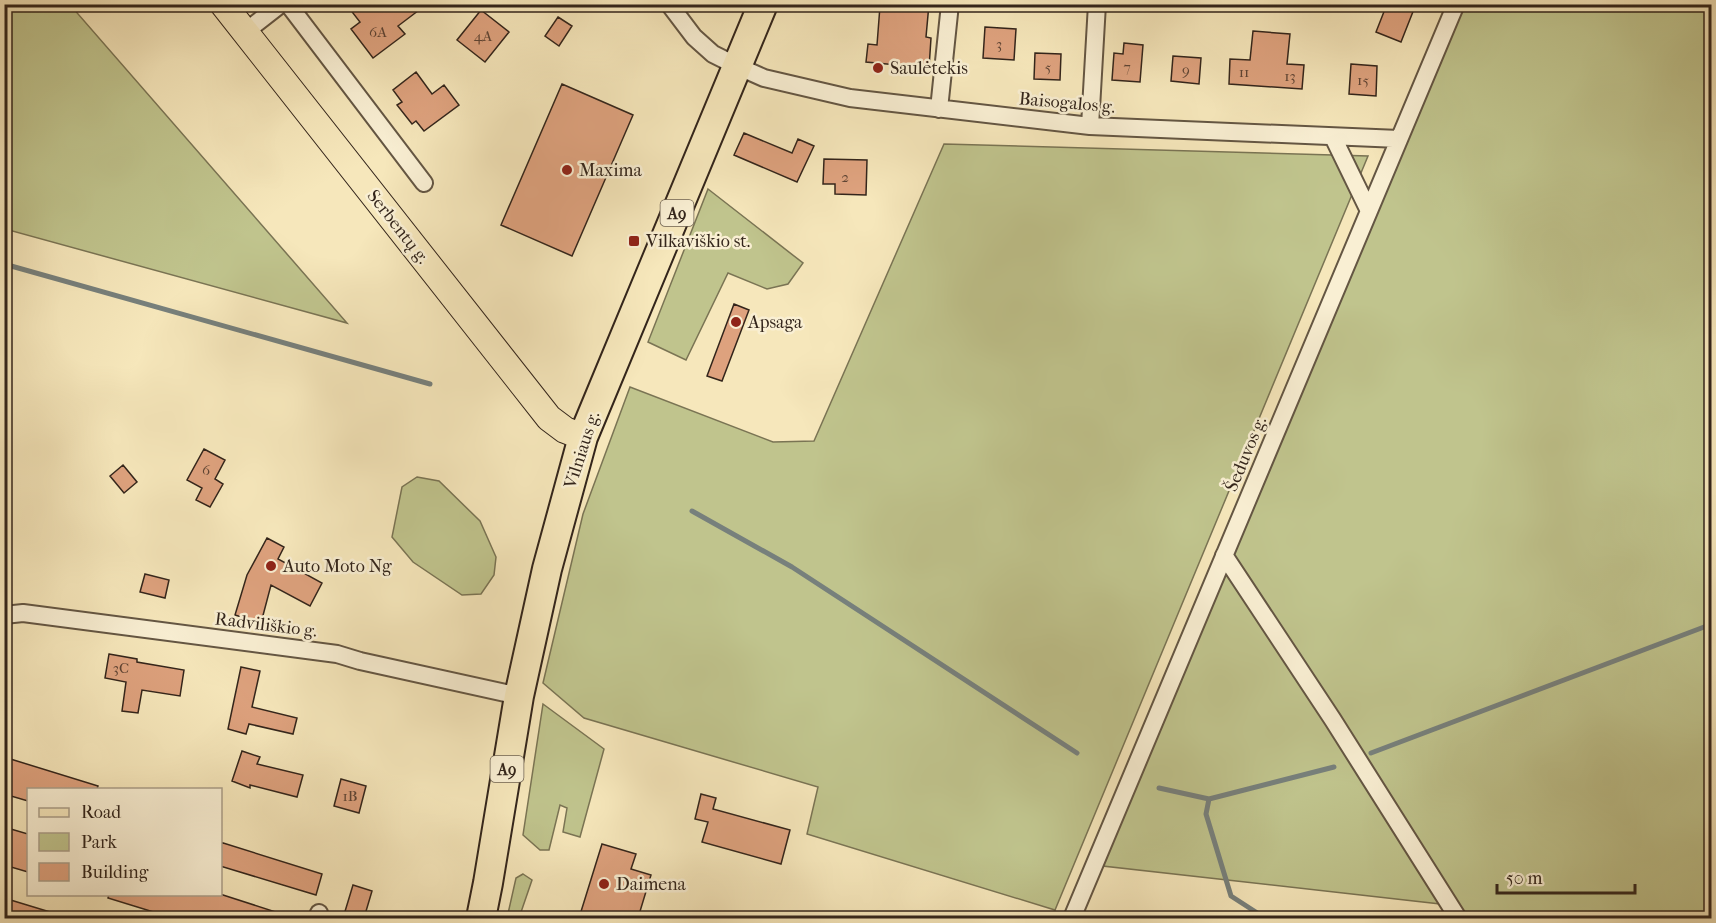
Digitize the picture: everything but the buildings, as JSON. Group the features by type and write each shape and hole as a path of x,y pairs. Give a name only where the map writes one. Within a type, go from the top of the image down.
{"highway":[{"name":"Vilniaus g.","path":"481,918 519,696 547,569 583,437 763,4"}],"main road":[{"name":"Serbentų g.","path":"223,4 549,418 565,430 583,437"}],"street":[{"path":"245,32 280,4"},
{"path":"288,4 424,183"},
{"name":"Baisogalos g.","path":"669,4 694,37 713,54 764,78 850,98 1090,126 1399,139"},
{"path":"939,109 950,4"},
{"path":"1090,126 1097,4"},
{"name":"Šeduvos g.","path":"1072,918 1456,4"},
{"path":"1334,137 1369,211"},
{"path":"1224,555 1333,720 1458,918"},
{"name":"Radviliškio g.","path":"4,615 23,612 337,654 519,696"}],"green space":[{"path":"5,5 68,5 347,323 5,229"},
{"path":"1456,5 1711,5 1711,918 1459,918 1449,905 1094,865"},
{"path":"944,144 1368,156 1055,910 807,834 818,787 584,718 543,683 583,514 630,387 773,442 814,441"},
{"path":"708,189 803,263 788,284 767,289 728,273 686,360 648,342"},
{"path":"417,477 439,481 480,521 496,557 494,575 481,594 462,595 413,562 392,537 402,487"},
{"path":"543,704 604,749 580,837 563,832 567,808 560,805 549,850 540,850 523,835"},
{"path":"523,874 532,880 519,918 507,918 516,878"}],"waterway":[{"path":"4,264 430,384"},
{"path":"692,511 792,567 1077,753"},
{"path":"1371,753 1712,624"},
{"path":"1159,788 1209,799 1334,767"},
{"path":"1209,799 1206,814 1231,896 1265,918"}],"place":[{"name":"Saulėtekis","path":"878,68"},
{"name":"Maxima","path":"567,170"},
{"name":"Vilkaviškio st.","path":"634,241"},
{"name":"Apsaga","path":"736,322"},
{"name":"Auto Moto Ng","path":"271,566"},
{"name":"Daimena","path":"604,884"}]}
